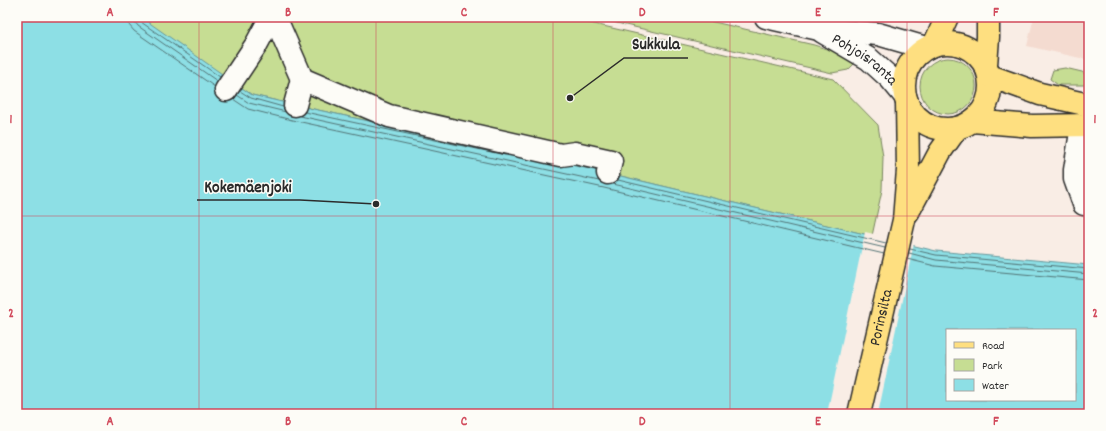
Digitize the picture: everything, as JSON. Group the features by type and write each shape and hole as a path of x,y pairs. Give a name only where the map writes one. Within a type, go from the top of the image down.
{"main road":[{"path":"930,47 947,17"},
{"path":"965,125 983,111 990,94 988,71 988,17"},
{"path":"1086,126 965,125 949,129 940,128 927,124 915,114 906,99 904,83 907,70 913,59 930,47 942,43 951,43 968,48 978,55 988,71 1040,94 1089,105"},
{"name":"Porinsilta","path":"859,414 904,220 908,170 906,99"},
{"name":"Porinsilta","path":"904,220 940,152 965,125"}],"street":[{"path":"226,90 256,45 271,17"},
{"path":"275,17 302,79 295,105"},
{"name":"Pohjoisranta","path":"766,17 819,29 878,34 930,47"},
{"name":"Pohjoisranta","path":"819,29 869,59 890,78 906,99"},
{"path":"302,79 389,116 447,133 561,155 575,153 611,161 608,173"},
{"path":"1084,204 1075,179 1086,126"}],"shaded area":[{"path":"1034,17 1089,17 1089,60 1027,46"}],"green space":[{"path":"136,17 564,17 833,79 878,125 883,157 882,190 872,236 608,173 252,95"},
{"path":"591,17 692,17 814,45 836,52 854,64 848,70 832,73"},
{"path":"942,58 954,58 964,62 972,70 976,80 976,92 972,102 964,110 954,114 942,114 932,110 924,102 920,92 920,80 924,70 932,62"},
{"path":"1065,68 1082,72 1089,76 1089,85 1058,85 1050,79 1053,70"}],"water":[{"path":"17,17 141,17 252,95 608,173 936,251 1089,265 1089,414 17,414"}],"pier":[{"path":"865,232 914,243 878,414 827,414"}],"place":[{"name":"Sukkula","path":"570,98"},
{"name":"Kokemäenjoki","path":"376,204"}]}
